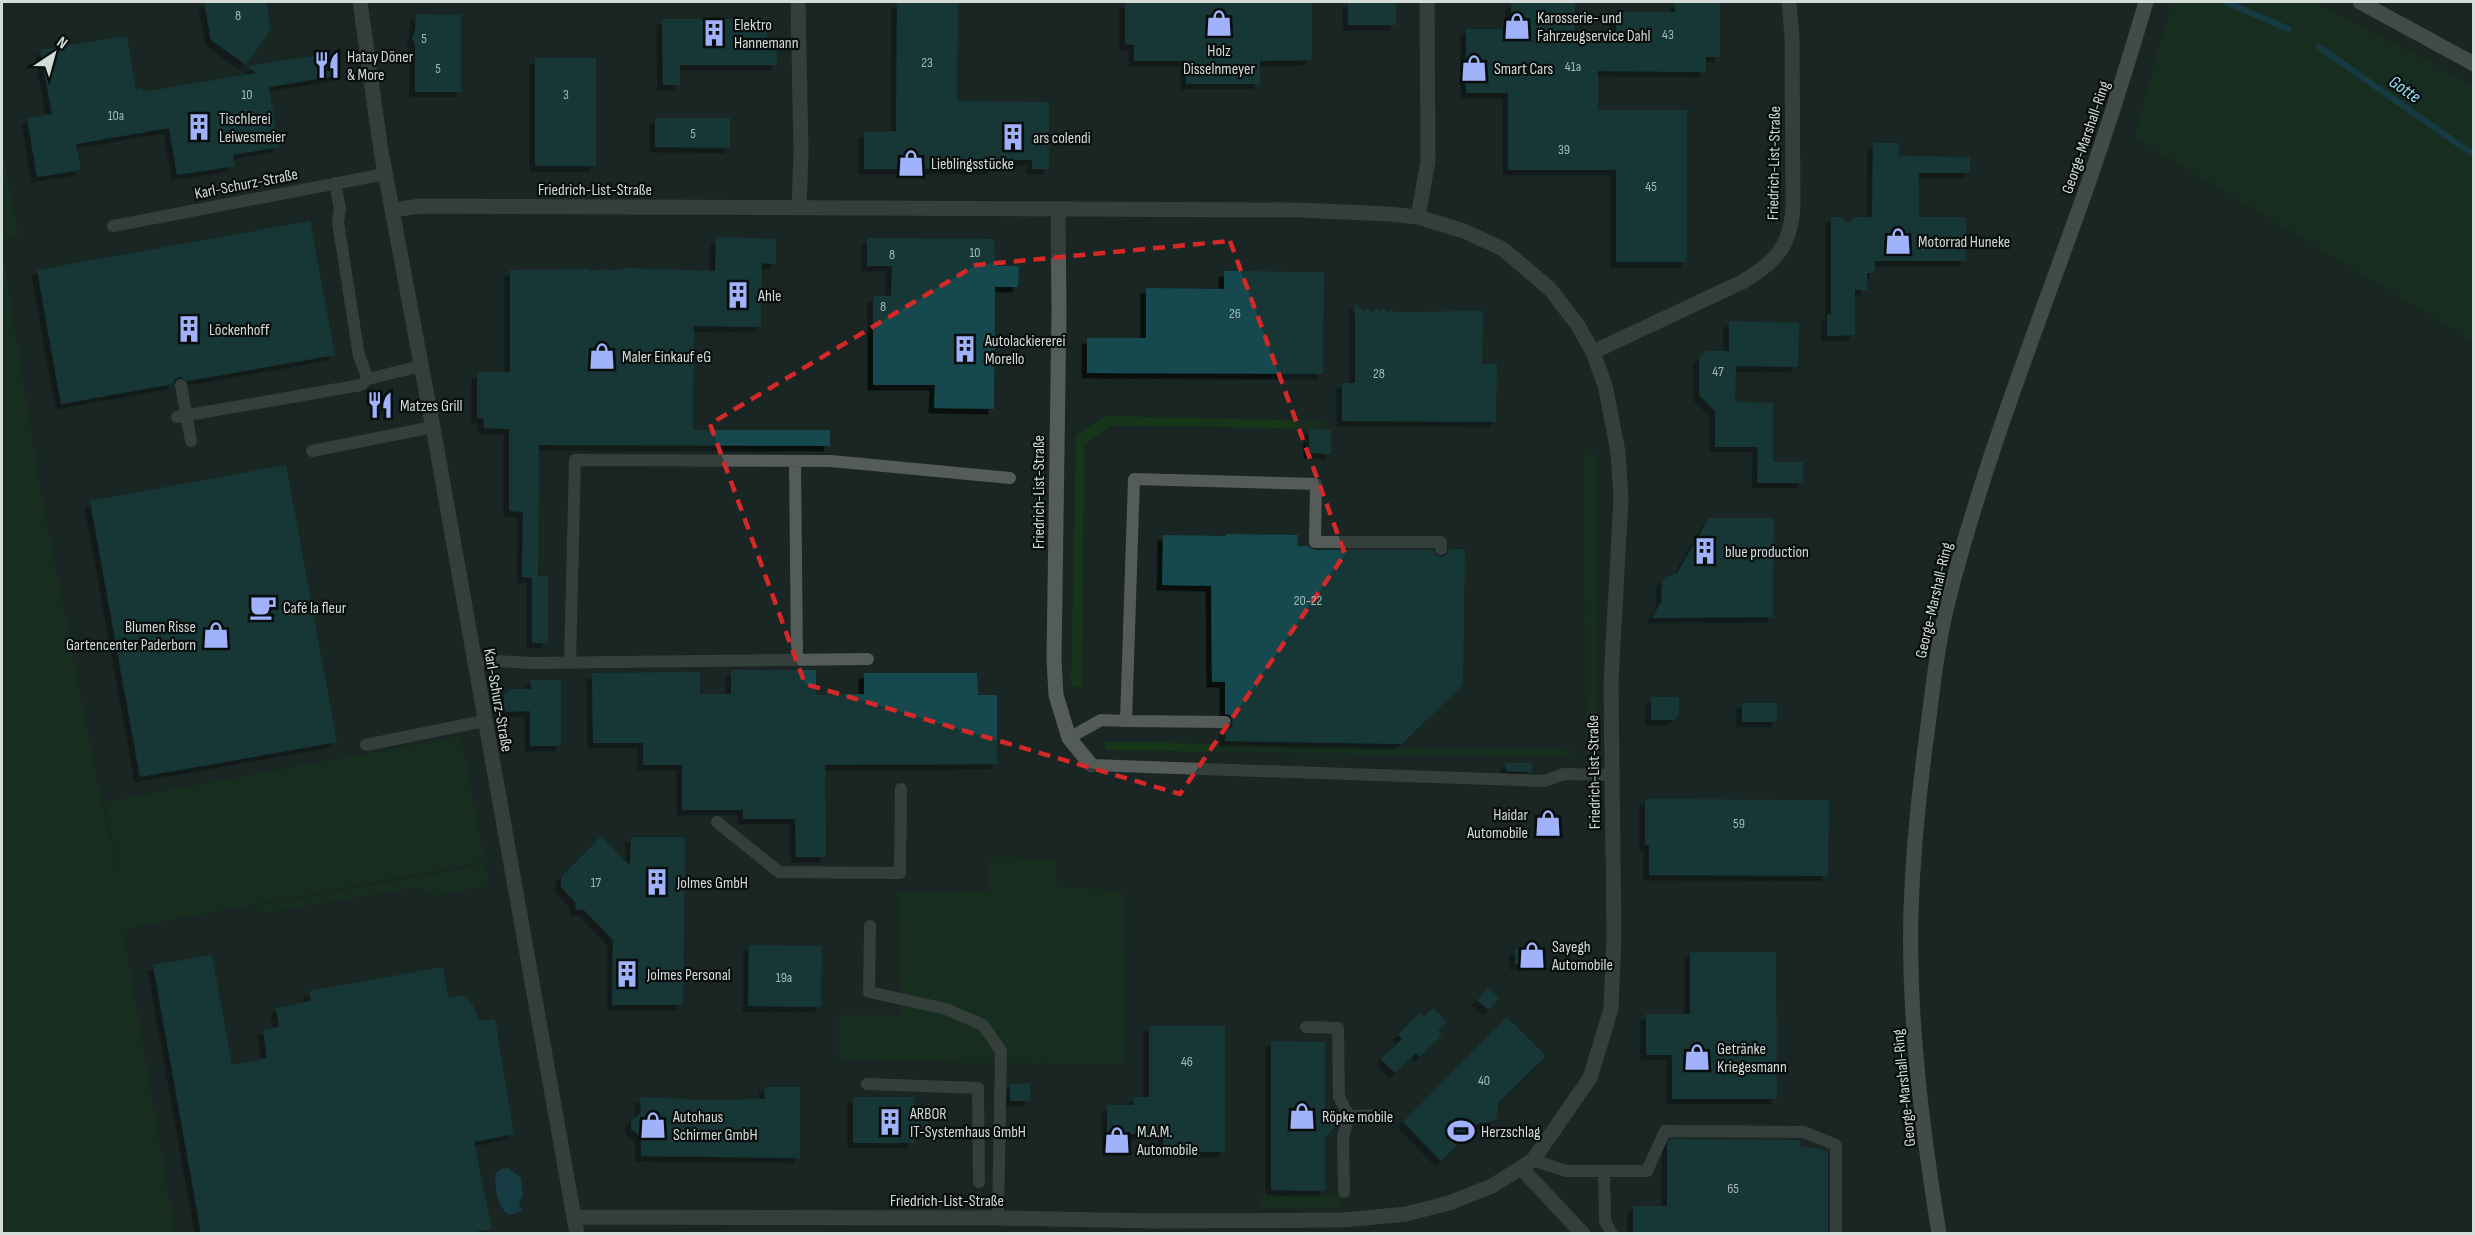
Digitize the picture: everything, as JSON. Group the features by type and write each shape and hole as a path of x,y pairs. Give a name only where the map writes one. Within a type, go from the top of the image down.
{"main road":[{"name":"George-Marshall-Ring","path":"1939,1233 1928,1162 1915,1039 1911,912 1918,805 1936,663 1949,596 1996,438 2102,143 2146,2"},
{"path":"2360,2 2474,63"}],"street":[{"name":"Karl-Schurz-Straße","path":"360,2 385,174 433,427 577,1233"},
{"path":"798,2 801,153 799,208"},
{"path":"1418,217 1428,160 1427,2"},
{"name":"Friedrich-List-Straße","path":"1593,352 1742,282 1758,273 1783,249 1792,222 1793,206 1792,36 1789,2"},
{"name":"Friedrich-List-Straße","path":"392,210 422,206 1299,210 1418,217 1464,231 1508,253 1550,289 1577,324 1593,352 1605,385 1613,424 1618,452 1621,498 1611,682 1610,775 1614,938 1611,1009 1590,1078 1527,1164 1492,1186 1449,1203 1406,1214 1321,1228 998,1218 574,1217"},
{"name":"Friedrich-List-Straße","path":"1058,210 1059,311 1054,660 1056,695 1069,738 1091,765"},
{"path":"1527,1164 1553,1199 1583,1233"}],"lane":[{"name":"Karl-Schurz-Straße","path":"113,226 385,174"},
{"path":"335,183 340,209 338,222 359,356 368,379"},
{"path":"181,416 361,385 368,379 421,366"},
{"path":"181,384 181,416 191,441"},
{"path":"312,451 433,427"},
{"path":"570,663 575,460 831,461 1010,478"},
{"path":"795,461 797,660"},
{"path":"1126,721 1134,479 1316,484 1315,542 1441,542 1441,549"},
{"path":"474,660 570,663 868,659"},
{"path":"1069,738 1101,720 1225,722"},
{"path":"366,746 484,721"},
{"path":"1091,765 1544,781 1564,774 1610,775"},
{"path":"717,822 779,872 900,873 901,789"},
{"path":"870,926 869,992 946,1009 982,1025 1001,1051 998,1218"},
{"path":"1306,1028 1338,1028 1339,1097 1349,1116 1343,1137 1344,1192"},
{"path":"867,1084 978,1088 979,1182"},
{"path":"1349,1116 1386,1115"},
{"path":"1527,1164 1566,1171 1647,1171 1665,1131 1804,1132 1836,1145 1836,1233"},
{"path":"1604,1171 1605,1221 1612,1233"}],"highlighted area":[{"path":"1230,241 1345,554 1180,794 805,684 710,424 976,265"}],"green space":[{"path":"2172,2 2314,2 2473,85 2473,344 2458,332 2134,137"},
{"path":"2,150 19,235 2,240"},
{"path":"2,247 39,481 101,800 126,899 104,802 461,736 483,853 476,863 133,927 124,934 175,1233 2,1233"},
{"path":"1107,416 1326,421 1326,429 1111,425 1084,445 1082,689 1071,685 1076,435"},
{"path":"1583,449 1589,449 1597,456 1597,735 1592,753 1586,753"},
{"path":"1105,742 1574,750 1574,758 1105,750"},
{"path":"485,857 489,886 432,896 417,887 258,914 255,906 475,867"},
{"path":"990,857 1056,859 1057,886 1122,891 1125,977 1124,1065 839,1060 839,1015 901,1015 898,892 989,891"},
{"path":"1262,1194 1340,1194 1340,1208 1262,1208"}],"water":[{"path":"508,1168 521,1178 523,1195 519,1204 522,1211 510,1215 499,1203 495,1174 501,1169"}],"building":[{"path":"204,2 266,2 271,29 246,65 211,40"},
{"path":"897,2 958,2 957,101 1049,102 1049,169 1032,169 1032,160 993,160 993,169 864,169 864,132 896,131"},
{"name":"Holz Disselnmeyer","path":"1125,2 1312,2 1312,60 1260,61 1260,84 1186,84 1186,61 1134,61 1134,45 1125,44"},
{"path":"1348,2 1396,2 1396,25 1348,25"},
{"path":"1511,2 1575,2 1575,41 1616,41 1616,12 1675,12 1675,2 1720,2 1720,57 1706,57 1706,72 1598,71 1598,110 1687,110 1687,262 1616,262 1616,170 1508,170 1508,93 1466,93 1466,29 1511,29"},
{"path":"416,14 461,15 461,92 415,92 415,45 412,38"},
{"name":"Elektro Hannemann","path":"662,19 767,19 767,47 777,47 777,65 680,65 680,85 663,85"},
{"path":"127,36 136,90 143,88 143,92 256,73 247,66 333,53 336,76 269,87 279,147 233,155 235,166 177,175 169,128 76,144 81,170 37,177 27,118 52,114 40,50"},
{"path":"535,58 596,58 596,166 535,166"},
{"path":"655,118 730,118 730,148 655,147"},
{"path":"1873,143 1899,143 1899,156 1970,157 1970,173 1919,173 1919,217 1966,217 1966,261 1875,261 1875,273 1867,273 1867,290 1855,290 1855,335 1827,336 1827,314 1831,314 1831,217 1841,217 1848,223 1855,217 1872,217"},
{"name":"Löckenhoff","path":"310,221 335,355 188,381 180,377 175,379 173,384 61,404 37,270"},
{"name":"Maler Einkauf eG","path":"716,237 776,239 776,264 762,263 761,327 694,326 693,430 830,430 830,446 539,445 538,576 548,576 548,643 532,643 532,578 522,577 523,512 509,511 509,429 484,428 483,418 477,418 477,372 510,372 510,270 589,269 589,271 605,269 605,271 626,268 715,271"},
{"path":"867,238 994,239 995,266 1019,266 1018,287 995,287 994,409 934,408 935,385 873,385 873,296 891,296 892,266 867,266"},
{"path":"1224,271 1324,272 1323,374 1087,373 1087,338 1146,338 1146,288 1224,289"},
{"path":"1355,303 1364,312 1367,308 1372,313 1376,308 1380,312 1383,308 1387,313 1391,309 1395,312 1483,311 1482,364 1497,364 1496,422 1342,421 1342,383 1355,383"},
{"path":"1729,321 1799,323 1798,367 1736,366 1735,402 1773,403 1773,462 1803,462 1803,483 1757,483 1758,447 1715,447 1715,411 1699,395 1699,358 1707,351 1729,351"},
{"path":"1309,429 1331,430 1331,454 1309,453"},
{"name":"Blumen Risse Gartencenter Paderborn","path":"286,465 337,742 140,777 90,501"},
{"path":"1709,518 1774,518 1773,617 1652,618 1661,602 1662,581 1677,573"},
{"path":"1226,534 1298,535 1297,546 1308,546 1315,550 1433,550 1436,556 1442,557 1448,554 1449,549 1465,549 1463,685 1402,744 1225,741 1225,730 1232,727 1233,722 1230,715 1225,714 1225,682 1212,682 1211,586 1162,585 1163,535 1226,536"},
{"path":"731,670 816,670 816,695 864,694 864,673 977,673 978,695 997,695 997,764 825,765 826,857 796,857 795,819 743,819 743,810 682,810 682,765 643,765 643,743 593,743 592,673 700,672 700,694 731,694"},
{"path":"531,680 561,680 561,746 530,746 530,711 504,712 504,695 510,689 531,689"},
{"path":"1651,697 1679,697 1679,715 1674,720 1651,720"},
{"path":"1742,703 1777,703 1777,722 1742,722"},
{"path":"1506,763 1532,763 1532,772 1506,771"},
{"path":"1645,800 1829,800 1828,876 1649,875 1649,845 1645,845"},
{"path":"601,836 630,866 631,837 685,837 683,1005 612,1005 613,940 584,910 576,910 575,902 561,887 561,877"},
{"path":"749,945 822,946 821,1007 748,1006"},
{"path":"1515,949 1536,950 1536,965 1515,964"},
{"path":"1690,952 1776,952 1777,1099 1672,1099 1672,1055 1646,1055 1646,1014 1690,1014"},
{"path":"212,955 232,1065 267,1058 263,1030 279,1027 276,1008 311,1001 309,991 443,967 448,998 460,995 466,998 473,1005 479,1021 495,1019 514,1134 474,1142 492,1229 468,1233 201,1233 153,965"},
{"path":"1488,988 1499,997 1489,1010 1477,1000"},
{"path":"1433,1008 1447,1022 1438,1031 1442,1035 1420,1057 1416,1053 1395,1073 1381,1059 1402,1039 1398,1035 1412,1020 1420,1013 1424,1017"},
{"path":"1507,1017 1546,1056 1498,1103 1495,1120 1479,1123 1441,1161 1403,1122"},
{"path":"1149,1026 1225,1026 1225,1152 1163,1152 1163,1134 1124,1134 1124,1142 1107,1143 1107,1105 1134,1105 1134,1097 1149,1097"},
{"name":"Röpke mobile","path":"1271,1041 1325,1042 1325,1109 1339,1122 1325,1138 1325,1191 1271,1190"},
{"path":"1030,1083 1030,1101 1010,1101 1010,1084"},
{"path":"764,1087 800,1087 800,1158 641,1156 641,1137 631,1129 631,1121 641,1112 640,1097 702,1100 765,1099"},
{"name":"ARBOR IT-Systemhaus GmbH","path":"853,1097 914,1097 914,1112 928,1113 928,1132 914,1133 914,1143 853,1143"},
{"path":"1670,1139 1800,1140 1800,1146 1828,1151 1828,1233 1633,1233 1633,1206 1667,1206 1667,1147"}],"waterway":[{"name":"Gotte","path":"2226,2 2288,29"},
{"name":"Gotte","path":"2319,47 2474,155"}],"place":[{"name":"Holz Disselnmeyer","path":"1219,23"},
{"name":"Karosserie- und Fahrzeugservice Dahl","path":"1517,26"},
{"name":"Elektro Hannemann","path":"714,33"},
{"name":"Hatay Döner & More","path":"327,65"},
{"name":"Smart Cars","path":"1474,68"},
{"name":"Tischlerei Leiwesmeier","path":"199,127"},
{"name":"ars colendi","path":"1013,137"},
{"name":"Lieblingsstücke","path":"911,163"},
{"name":"Motorrad Huneke","path":"1898,241"},
{"name":"Ahle","path":"738,295"},
{"name":"Löckenhoff","path":"189,329"},
{"name":"Autolackiererei Morello","path":"965,349"},
{"name":"Maler Einkauf eG","path":"602,356"},
{"name":"Matzes Grill","path":"380,405"},
{"name":"blue production","path":"1705,551"},
{"name":"Café la fleur","path":"263,607"},
{"name":"Blumen Risse Gartencenter Paderborn","path":"216,635"},
{"name":"Haidar Automobile","path":"1548,823"},
{"name":"Jolmes GmbH","path":"657,882"},
{"name":"Sayegh Automobile","path":"1532,955"},
{"name":"Jolmes Personal","path":"627,974"},
{"name":"Getränke Kriegesmann","path":"1697,1057"},
{"name":"Röpke mobile","path":"1302,1116"},
{"name":"ARBOR IT-Systemhaus GmbH","path":"890,1122"},
{"name":"Autohaus Schirmer GmbH","path":"653,1125"},
{"name":"Herzschlag","path":"1461,1131"},
{"name":"M.A.M. Automobile","path":"1117,1140"}]}
